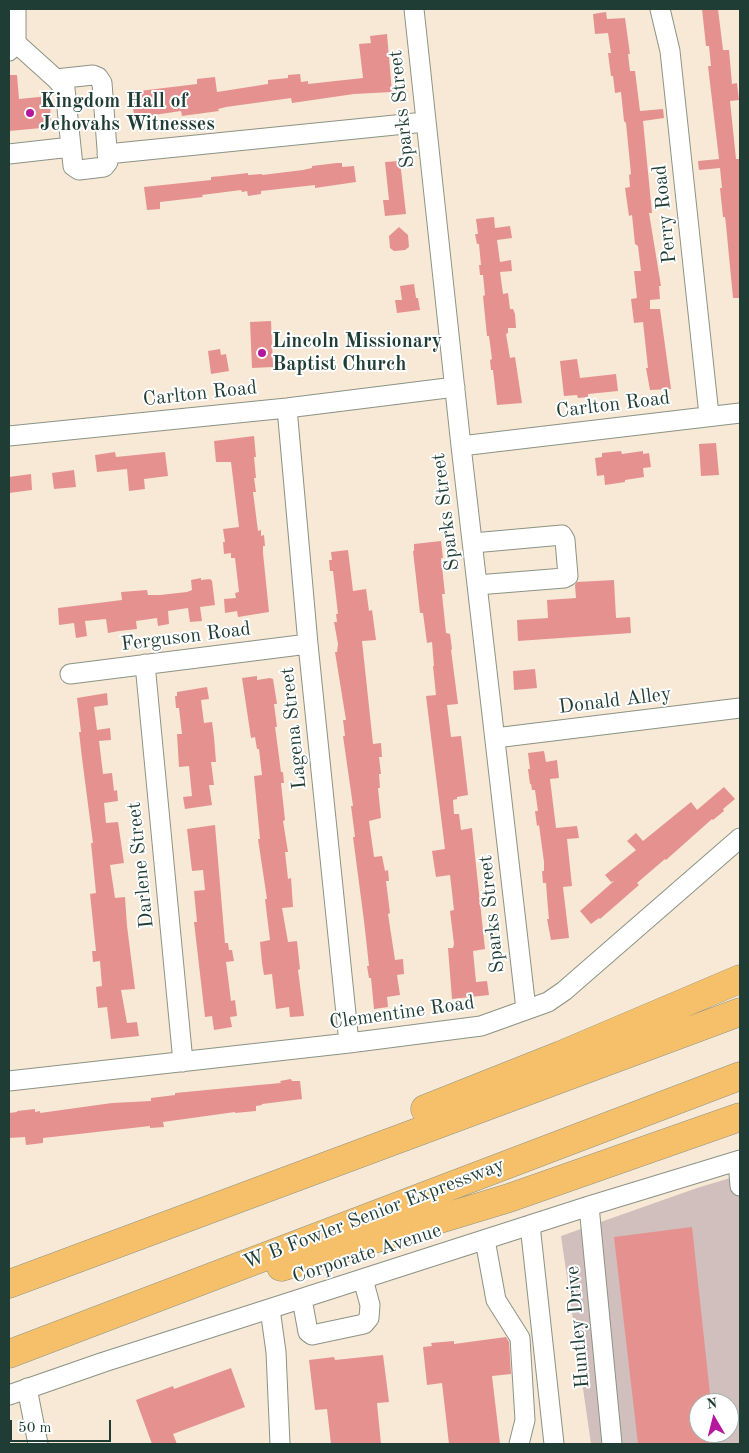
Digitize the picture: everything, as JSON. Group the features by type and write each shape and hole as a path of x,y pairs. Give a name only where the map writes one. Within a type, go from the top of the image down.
{"highway":[{"path":"288,1180 360,1135 561,1055 740,979"},
{"path":"9,1284 740,1012"},
{"name":"W B Fowler Senior Expressway","path":"9,1354 146,1300 740,1076"},
{"path":"146,1300 220,1286 509,1198 740,1117"}],"street":[{"path":"16,9 12,47 56,78 65,89 73,166 79,170 104,167 108,162 102,83 98,77 93,75 56,78"},
{"name":"Sparks Street","path":"414,9 461,446 526,1009"},
{"name":"Perry Road","path":"660,9 670,51 708,416"},
{"path":"107,154 130,150 425,122"},
{"path":"9,154 71,147"},
{"name":"Carlton Road","path":"9,436 287,408 455,387"},
{"name":"Lagena Street","path":"287,408 308,644 349,1043"},
{"name":"Carlton Road","path":"461,446 740,413"},
{"path":"472,543 562,535 565,540 568,576 564,578 477,585"},
{"name":"Ferguson Road","path":"70,674 308,644"},
{"name":"Darlene Street","path":"144,664 183,1062"},
{"name":"Donald Alley","path":"495,738 740,708"},
{"name":"Clementine Road","path":"9,1082 481,1026 548,1002 740,838"},
{"path":"739,1161 740,1185"},
{"name":"Corporate Avenue","path":"9,1395 589,1206 739,1161"},
{"name":"Huntley Drive","path":"589,1206 612,1444"},
{"path":"530,1225 554,1444"},
{"path":"485,1240 496,1300 520,1338 525,1420 519,1444"},
{"path":"302,1298 308,1332 312,1335 364,1324 369,1318 370,1305 363,1279"},
{"path":"270,1309 276,1352 280,1444"},
{"path":"28,1388 38,1444"}],"shaded area":[{"path":"740,1175 740,1444 591,1444 561,1236 697,1188"}],"building":[{"path":"702,9 718,9 723,50 729,50 732,84 737,83 739,100 730,101 736,159 739,159 740,173 740,298 733,298 726,225 725,217 723,217 720,188 722,188 720,168 699,170 698,161 719,159 708,66 711,66 709,46 706,46"},
{"path":"606,12 607,19 625,18 630,54 628,54 630,71 635,71 640,111 663,109 664,118 643,121 652,213 649,213 661,286 659,286 660,299 650,300 650,309 660,309 671,389 650,390 646,368 648,368 643,322 634,323 631,299 637,298 634,271 641,271 638,246 635,244 632,215 629,216 625,188 630,187 629,175 631,174 626,123 624,121 621,92 615,93 613,76 611,76 608,53 611,53 608,33 595,34 593,14"},
{"path":"387,34 392,92 354,94 292,103 291,98 226,107 218,109 219,111 182,116 181,111 147,116 146,114 134,115 131,92 197,84 197,79 215,77 217,92 268,84 268,80 288,78 288,75 300,74 301,82 308,81 308,84 363,78 359,44 371,43 370,36"},
{"name":"Kingdom Hall of Jehovahs Witnesses","path":"9,75 17,75 19,99 49,96 52,127 9,131"},
{"path":"400,161 406,214 385,216 383,200 389,200 385,162"},
{"path":"342,163 342,167 354,166 356,182 315,188 315,185 261,191 261,194 248,196 247,191 242,192 241,190 202,195 203,197 160,202 160,209 147,210 144,187 211,180 211,177 248,173 248,175 262,175 303,170 312,168 312,166"},
{"path":"494,217 495,228 510,226 512,238 497,240 500,262 511,260 512,271 500,272 503,294 508,293 510,309 513,309 515,314 516,328 508,328 508,333 506,334 510,358 515,357 522,403 497,405 493,370 491,370 490,360 492,359 489,336 487,336 483,275 480,275 479,244 477,244 475,234 478,234 476,219"},
{"path":"399,227 408,235 409,247 405,250 394,251 390,248 389,236"},
{"path":"414,284 420,310 397,313 395,300 402,300 400,286"},
{"name":"Lincoln Missionary Baptist Church","path":"271,321 273,367 252,368 250,322"},
{"path":"220,349 221,355 226,354 229,371 211,374 208,351"},
{"path":"577,359 580,378 616,374 618,391 588,394 588,397 578,398 577,395 564,396 560,361"},
{"path":"254,436 256,492 253,492 258,531 261,530 261,536 264,535 265,546 263,546 263,553 269,612 238,617 237,611 225,613 224,599 236,598 235,593 239,592 235,558 231,558 231,553 224,554 223,542 225,542 223,529 239,527 231,462 216,462 214,441"},
{"path":"716,443 719,475 701,476 699,444"},
{"path":"621,451 622,454 643,451 643,454 649,453 651,467 643,468 644,477 605,485 604,475 597,476 595,458 602,457 602,453"},
{"path":"115,452 116,457 165,452 168,476 144,479 145,489 129,491 127,469 97,472 95,455"},
{"path":"74,470 76,487 54,489 52,473"},
{"path":"31,474 32,490 9,493 9,477"},
{"path":"441,541 445,594 442,594 446,633 450,634 458,704 447,705 451,737 461,736 468,795 457,797 457,799 453,800 454,814 459,814 461,830 472,828 485,949 473,951 476,982 487,981 489,995 452,999 448,948 453,948 454,944 450,911 454,910 450,875 436,877 432,851 445,849 426,696 436,695 432,642 427,643 423,613 420,613 413,551 414,544"},
{"path":"348,550 353,591 366,589 369,611 372,610 376,640 362,641 373,744 381,743 382,757 379,757 381,774 379,774 380,788 378,788 381,818 369,821 374,857 382,856 385,871 388,870 389,881 386,881 390,913 388,914 395,960 403,959 404,974 397,975 400,995 387,997 388,1007 374,1009 371,978 369,978 367,966 369,966 353,837 355,837 351,806 353,806 343,736 345,736 343,720 346,720 335,652 337,652 338,644 334,622 337,622 336,614 338,614 333,571 330,571 329,560 332,560 331,552"},
{"path":"201,578 201,580 210,579 212,581 215,605 200,607 202,621 190,622 188,608 168,611 169,624 158,626 157,618 136,621 137,629 108,633 106,619 85,621 87,636 76,638 74,623 59,625 58,608 122,600 121,592 147,590 148,595 160,595 187,592 192,590 191,580"},
{"path":"614,580 616,618 630,617 631,633 518,641 517,620 548,618 547,600 576,598 575,585 577,582"},
{"path":"535,669 537,688 514,690 513,671"},
{"path":"257,676 257,680 273,679 277,704 274,704 277,727 275,727 281,772 283,772 284,783 281,783 285,820 283,821 288,852 285,852 288,879 291,878 293,907 282,908 288,942 297,941 300,969 298,970 304,1016 290,1017 289,1007 276,1009 272,974 264,975 262,963 260,942 270,940 265,899 267,899 258,839 260,839 254,776 262,775 259,749 257,749 255,737 251,738 242,678"},
{"path":"207,687 209,699 201,700 204,723 212,722 214,737 216,762 211,762 214,785 209,785 212,805 185,809 183,797 192,796 189,766 179,767 177,734 182,734 179,708 176,708 175,696 177,696 177,692"},
{"path":"107,693 108,705 94,707 97,730 110,728 111,740 99,741 103,774 112,773 114,791 117,790 118,801 104,803 106,823 118,822 124,863 110,865 115,898 125,897 135,989 121,990 127,1023 137,1022 139,1036 111,1039 107,1007 98,1008 96,987 102,986 100,961 93,962 92,951 96,951 90,894 96,893 91,843 93,843 79,732 81,732 77,698"},
{"path":"544,751 546,762 557,760 559,778 550,779 556,828 577,826 579,838 567,839 572,886 563,887 569,938 551,940 547,919 549,919 546,883 543,883 542,871 544,871 544,862 539,825 537,826 535,811 538,811 535,790 532,790 530,784 528,769 530,769 528,753"},
{"path":"724,787 735,799 723,809 724,811 637,883 639,885 600,919 591,924 580,911 614,881 611,882 605,875 636,850 627,841 636,833 643,841 691,802 697,810"},
{"path":"215,825 225,943 228,943 229,950 232,950 234,961 226,962 231,1001 235,1000 237,1016 230,1017 232,1027 214,1030 212,1016 205,1017 194,922 197,922 194,891 205,890 203,870 192,871 187,829"},
{"path":"291,1079 292,1081 300,1081 302,1099 262,1104 256,1106 256,1111 163,1122 164,1127 150,1128 150,1126 43,1138 43,1143 26,1145 25,1137 9,1138 9,1113 17,1111 35,1109 35,1112 40,1111 40,1113 112,1103 151,1101 151,1098 175,1095 175,1093 281,1083 280,1081"},
{"path":"692,1227 710,1393 689,1393 689,1443 716,1444 638,1444 614,1237"},
{"path":"506,1337 509,1342 511,1374 492,1376 500,1444 449,1444 442,1383 427,1385 423,1347 432,1346 431,1343 454,1341 454,1344"},
{"path":"383,1355 389,1402 377,1403 381,1444 331,1444 327,1409 315,1410 309,1360 334,1357 335,1360"},
{"path":"231,1368 245,1407 173,1434 177,1444 152,1444 136,1400 173,1386 174,1389"}],"place":[{"name":"Kingdom Hall of Jehovahs Witnesses","path":"30,113"},
{"name":"Lincoln Missionary Baptist Church","path":"262,353"}]}
